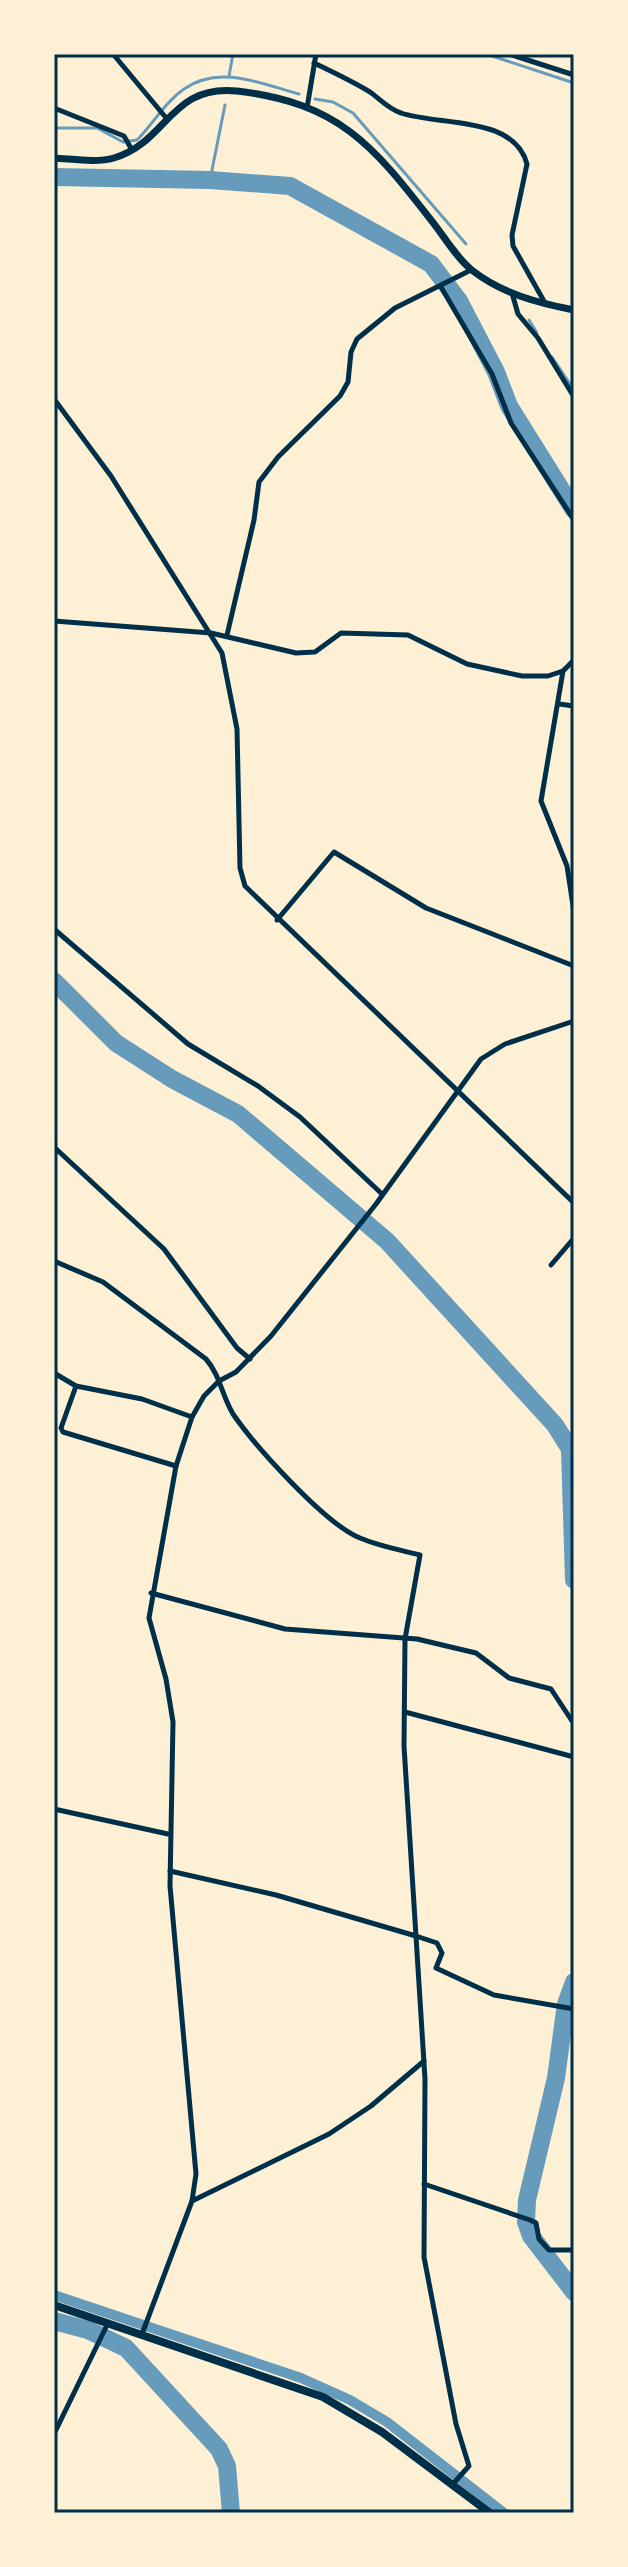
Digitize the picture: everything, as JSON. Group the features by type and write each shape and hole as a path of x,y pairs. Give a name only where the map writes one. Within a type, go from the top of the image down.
{"main road":[{"path":"54,158 113,158 132,150 162,114 192,96 216,91 237,91 307,109 335,119 365,141 471,270 512,293 574,310"},
{"path":"54,2305 107,2327 143,2331 323,2397 457,2480 490,2513"}],"street":[{"path":"113,54 162,114"},
{"path":"307,109 316,54"},
{"path":"509,54 574,75"},
{"path":"314,63 349,79 401,113 494,131 511,138 525,154 527,164 512,235 513,246 546,304"},
{"path":"54,108 124,136 132,150"},
{"path":"227,635 254,520 259,482 278,457 340,396 348,382 351,352 357,339 395,308 471,270"},
{"path":"443,286 492,374 511,423 574,520"},
{"path":"512,293 518,314 538,338 574,397"},
{"path":"54,399 111,476 222,653 237,729 240,868 245,886 574,1203"},
{"path":"54,621 227,635 296,653 315,652 341,633 408,635 467,664 522,676 548,676 563,671 574,660"},
{"path":"563,671 541,801 567,866 574,912"},
{"path":"559,704 574,706"},
{"path":"277,920 334,852 426,908 574,966"},
{"path":"54,929 188,1044 258,1086 300,1117 382,1194"},
{"path":"143,2331 192,2201 197,2156 168,1834 175,1737 166,1679 149,1618 151,1593 176,1466 192,1417 204,1396 219,1381 236,1372 250,1359 348,1239 456,1091 490,1052 574,1021"},
{"path":"54,1147 164,1249 237,1348 250,1359"},
{"path":"551,1265 574,1238"},
{"path":"54,1261 103,1282 206,1359 231,1410 254,1441 341,1528 359,1538 420,1555 405,1639 405,1712 424,2060 424,2257 456,2424 469,2466 457,2480"},
{"path":"54,1373 76,1386 142,1399 192,1417"},
{"path":"76,1386 61,1428 63,1432 176,1466"},
{"path":"151,1593 285,1629 405,1639 476,1653 509,1678 551,1689 574,1724"},
{"path":"405,1712 574,1757"},
{"path":"54,1809 168,1834"},
{"path":"170,1871 276,1895 437,1943 442,1953 436,1968 494,1995 573,2009"},
{"path":"192,2201 329,2134 371,2106 424,2060"},
{"path":"424,2184 536,2223 539,2239 549,2250 574,2250"},
{"path":"54,2434 107,2327"}],"waterway":[{"path":"229,76 233,54"},
{"path":"486,54 574,83"},
{"path":"54,128 97,128 123,142 137,140 177,94 197,82 212,78 241,78 299,94"},
{"path":"315,99 333,102 353,113 466,244"},
{"path":"210,180 225,105"},
{"path":"54,177 210,180 290,186 431,264 459,301 496,372 509,406 574,510"},
{"path":"529,320 537,333"},
{"path":"552,357 574,390"},
{"path":"54,981 116,1043 172,1079 238,1114 387,1241 555,1425 570,1449 574,1580"},
{"path":"574,1982 566,2004 556,2078 527,2200 526,2222 531,2236 574,2292"},
{"path":"54,2295 301,2378 350,2400 387,2422 504,2513"},
{"path":"54,2321 88,2330 126,2348 219,2449 227,2466 231,2513"}]}
